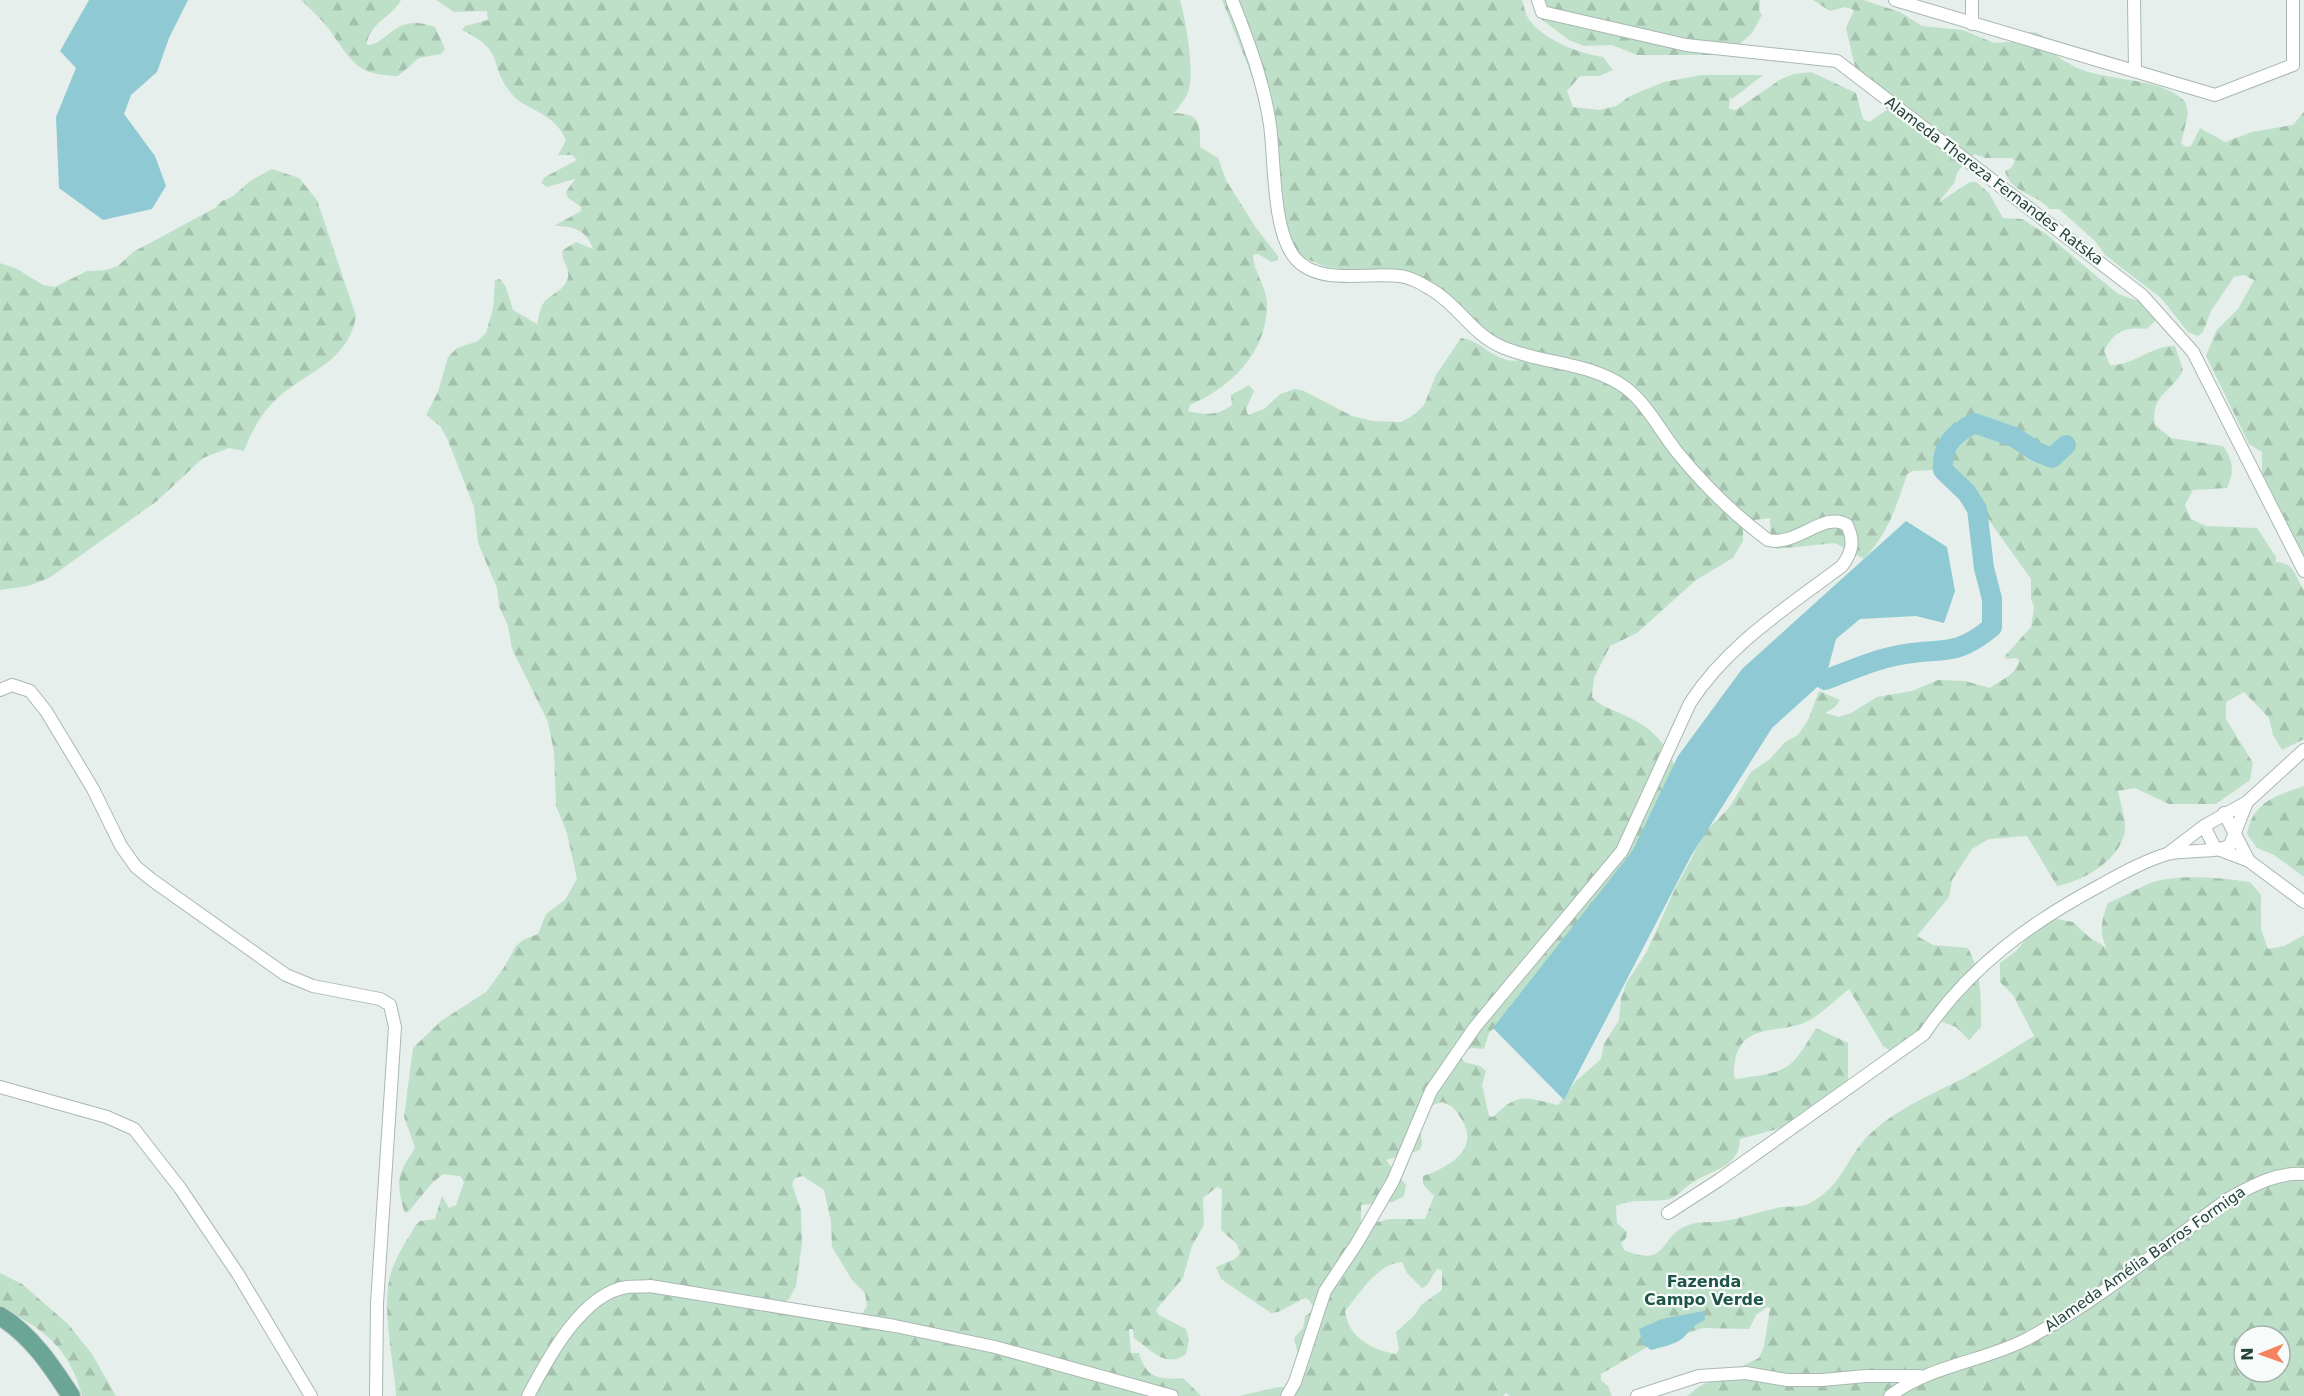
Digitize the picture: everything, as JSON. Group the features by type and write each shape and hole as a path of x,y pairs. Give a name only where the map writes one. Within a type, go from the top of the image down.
{"main road":[{"path":"0,1316 17,1326 39,1349 71,1396"}],"street":[{"path":"1232,0 1256,60 1266,103 1278,211 1287,244 1294,257 1305,267 1331,274 1400,276 1413,279 1435,292 1484,337 1501,347 1538,359 1587,370 1627,388 1644,406 1707,489 1768,540 1778,543 1788,541 1822,524 1835,521 1847,525 1853,541 1851,553 1842,567 1757,630 1704,681 1690,703 1622,851 1474,1027 1431,1090 1393,1181 1357,1243 1325,1291 1295,1382 1287,1396"},
{"name":"Alameda Thereza Fernandes Ratska","path":"1538,0 1542,12 1686,45 1837,61 2142,295 2193,352 2304,571"},
{"path":"1894,0 2215,95 2293,65 2293,0"},
{"path":"1972,0 1972,24"},
{"path":"2134,0 2135,71"},
{"path":"0,690 12,685 30,691 46,711 93,789 121,846 136,867 152,880 285,975 313,986 380,999 390,1005 395,1027 378,1268 376,1396"},
{"path":"2169,853 2204,826 2247,802 2304,750"},
{"path":"1668,1213 1719,1180 1924,1034 1941,1009 1987,960 2075,899 2131,868 2169,853 2230,845 2247,802"},
{"path":"2224,813 2236,831 2250,861"},
{"path":"2204,826 2215,848 2250,861 2304,902"},
{"path":"0,1086 107,1117 134,1129 180,1188 238,1274 312,1396"},
{"name":"Alameda Amélia Barros Formiga","path":"1890,1396 1923,1376 1984,1357 2023,1341 2110,1285 2228,1199 2255,1184 2272,1178 2304,1174"},
{"path":"528,1396 559,1343 595,1302 626,1287 650,1286 906,1329 995,1347 1172,1396"},
{"path":"1637,1396 1699,1376 1746,1373 1788,1380 1923,1376"}],"green space":[{"path":"301,0 401,0 371,32 367,45 375,44 401,26 421,23 435,27 445,49 441,54 419,58 398,76 364,70 351,59 324,23"},
{"path":"436,0 1180,0 1189,44 1191,69 1187,95 1174,113 1189,115 1197,121 1200,147 1218,158 1226,180 1256,228 1278,256 1277,260 1272,262 1258,254 1253,255 1266,298 1266,321 1254,352 1244,366 1219,389 1190,405 1188,411 1206,414 1227,409 1232,405 1231,395 1249,385 1254,391 1246,409 1248,415 1264,409 1280,394 1295,389 1304,391 1352,416 1373,421 1401,422 1414,415 1424,405 1436,375 1461,338 1468,339 1503,359 1521,360 1480,329 1429,280 1326,267 1302,257 1287,241 1265,109 1222,0 1522,0 1528,18 1542,33 1583,53 1603,57 1613,70 1599,76 1580,76 1567,91 1573,107 1600,110 1616,106 1630,96 1664,82 1701,75 1763,75 1732,99 1730,97 1729,109 1736,110 1781,79 1794,74 1811,72 1856,93 1863,119 1869,122 1887,110 1884,101 1862,79 1855,67 1846,28 1854,10 1845,7 1830,11 1813,0 1863,0 1900,12 1922,26 1963,30 1994,43 2021,41 2029,32 2035,32 2045,38 2056,55 2082,70 2163,88 2176,94 2186,103 2188,114 2181,143 2186,147 2191,146 2200,128 2225,142 2252,132 2293,125 2304,112 2304,559 2262,473 2262,452 2249,444 2206,356 2216,331 2238,309 2254,280 2244,275 2234,277 2211,311 2203,332 2198,336 2188,332 2161,298 2105,255 2095,241 2059,209 2049,209 2018,189 2008,179 2005,171 2011,168 2015,161 2012,158 1986,158 1974,154 1958,171 1954,183 1938,203 1970,182 1976,182 1989,193 2003,218 2022,219 2046,234 2118,294 2145,303 2158,319 2146,329 2121,332 2112,339 2104,351 2110,365 2128,362 2158,349 2175,346 2183,370 2159,400 2154,415 2155,425 2171,438 2223,446 2232,467 2227,488 2193,490 2185,505 2191,519 2206,526 2257,528 2276,557 2276,562 2287,565 2294,571 2304,590 2304,739 2282,750 2273,735 2269,718 2244,692 2226,702 2226,719 2253,763 2250,780 2216,804 2169,804 2135,788 2118,791 2125,824 2124,836 2119,846 2112,856 2091,873 2057,886 2027,836 1989,839 1972,849 1952,880 1949,897 1917,936 1933,945 1968,948 1973,958 1980,986 1981,1027 1969,1040 1956,1027 1940,1021 1899,1056 1883,1046 1849,989 1822,1012 1804,1023 1763,1032 1745,1040 1739,1049 1734,1070 1735,1079 1785,1068 1799,1054 1816,1028 1848,1043 1848,1082 1788,1126 1740,1139 1739,1148 1730,1162 1692,1183 1672,1198 1623,1203 1616,1206 1617,1223 1627,1232 1626,1238 1621,1243 1624,1250 1650,1256 1663,1248 1673,1235 1692,1224 1724,1221 1781,1207 1808,1204 1820,1197 1837,1181 1861,1143 1892,1116 1968,1076 2034,1036 2013,995 2000,982 2000,963 2016,951 2041,922 2057,919 2073,922 2089,937 2107,948 2102,926 2108,903 2140,887 2162,880 2187,877 2250,882 2261,895 2261,929 2268,949 2284,946 2304,935 2304,1396 1687,1396 1700,1386 1759,1358 1764,1346 1770,1308 1767,1307 1756,1315 1749,1329 1703,1328 1649,1346 1601,1374 1601,1380 1608,1386 1612,1396 1510,1396 1506,1393 1503,1396 1239,1396 1279,1387 1295,1387 1302,1371 1294,1338 1303,1328 1305,1316 1315,1310 1305,1298 1278,1312 1271,1313 1221,1279 1216,1267 1235,1259 1240,1253 1237,1244 1221,1230 1222,1189 1217,1187 1203,1198 1204,1225 1192,1246 1183,1278 1156,1310 1159,1315 1186,1329 1189,1340 1186,1354 1172,1360 1165,1359 1134,1338 1133,1329 1129,1329 1131,1353 1139,1353 1145,1368 1160,1378 1183,1378 1201,1396 396,1396 387,1313 389,1281 393,1267 415,1226 420,1221 435,1219 442,1196 449,1208 456,1205 464,1182 460,1176 443,1174 432,1183 410,1210 406,1213 404,1211 399,1184 404,1165 415,1147 404,1117 413,1048 441,1021 486,992 516,946 523,940 538,934 546,914 565,900 577,879 567,833 556,806 554,752 548,722 512,649 508,626 499,606 497,588 478,543 474,507 447,438 440,426 426,415 438,392 448,357 457,348 478,341 486,333 493,309 495,280 500,279 506,287 513,310 537,324 543,303 567,281 568,270 562,254 563,250 576,242 593,249 587,237 578,230 554,226 581,211 581,207 568,198 566,192 575,179 547,187 541,183 545,177 577,160 572,155 558,155 566,140 553,122 511,93 504,83 491,52 476,38 462,30 465,26 488,20 487,11 454,12","holes":["1933,470 1950,478 1976,502 2031,579 2031,598 2034,607 2031,627 2004,657 2019,660 2015,670 1990,688 1965,681 1938,680 1912,691 1877,697 1851,713 1839,717 1825,713 1835,707 1840,700 1819,691 1808,720 1798,735 1785,742 1770,759 1751,772 1729,808 1706,831 1675,889 1646,953 1627,982 1621,998 1619,1020 1604,1044 1601,1059 1576,1081 1558,1105 1523,1099 1510,1103 1493,1117 1489,1116 1482,1085 1486,1071 1480,1066 1464,1062 1459,1054 1472,1048 1484,1049 1489,1033 1493,1029 1512,1030 1681,789 1674,764 1656,736 1636,721 1603,706 1592,697 1594,678 1610,646 1637,633 1696,580 1733,558 1743,541 1743,526 1746,521 1770,518 1771,541 1776,549 1835,543 1864,559 1885,530 1907,474 1913,471","1442,1102 1456,1111 1462,1120 1467,1131 1467,1140 1464,1149 1451,1163 1423,1176 1423,1184 1434,1196 1425,1219 1389,1219 1361,1227 1361,1205 1393,1202 1404,1196 1406,1185 1386,1160 1420,1150 1422,1144 1420,1123 1427,1107","803,1176 824,1190 831,1222 832,1247 852,1280 865,1293 867,1306 859,1318 779,1311 769,1313 769,1310 789,1299 796,1286 802,1243 801,1211 792,1184 795,1178","1402,1262 1407,1273 1422,1288 1427,1285 1437,1269 1442,1270 1442,1290 1421,1305 1414,1316 1396,1332 1399,1349 1396,1354 1378,1349 1363,1341 1351,1328 1345,1311 1377,1273"]},
{"path":"1535,0 1760,0 1759,10 1762,15 1752,33 1740,44 1711,55 1637,55 1612,45 1584,46 1569,40 1541,19"},
{"path":"272,169 299,178 317,200 356,316 346,342 330,361 286,391 272,404 251,434 244,451 229,448 203,458 157,501 49,578 28,586 0,590 0,263 17,269 43,285 55,287 87,271 106,270 118,266 133,252 215,208 250,181"},
{"path":"2304,786 2304,877 2274,855 2257,848 2247,834 2254,814 2260,807 2275,797"},
{"path":"0,1273 22,1284 68,1324 92,1354 116,1396 82,1396 70,1365 53,1342 29,1323 0,1308"}],"water":[{"path":"89,0 188,0 169,38 157,72 131,95 124,114 155,156 166,186 152,209 103,220 59,188 56,117 76,68 60,51"},
{"path":"1906,521 1947,547 1955,591 1944,623 1916,616 1860,619 1836,639 1825,680 1772,728 1691,856 1564,1100 1493,1028 1633,850 1678,756 1742,669"},
{"path":"1704,1311 1705,1320 1683,1338 1668,1346 1651,1350 1643,1344 1639,1329 1662,1319"}],"waterway":[{"path":"1825,680 1885,658 1960,647 1992,627 1992,599 1984,568 1977,509 1967,493 1943,470 1947,447 1960,431 1974,423 2014,437 2037,452 2052,458 2066,445"}],"district":[{"name":"Fazenda Campo Verde","path":"1704,1290"}]}
